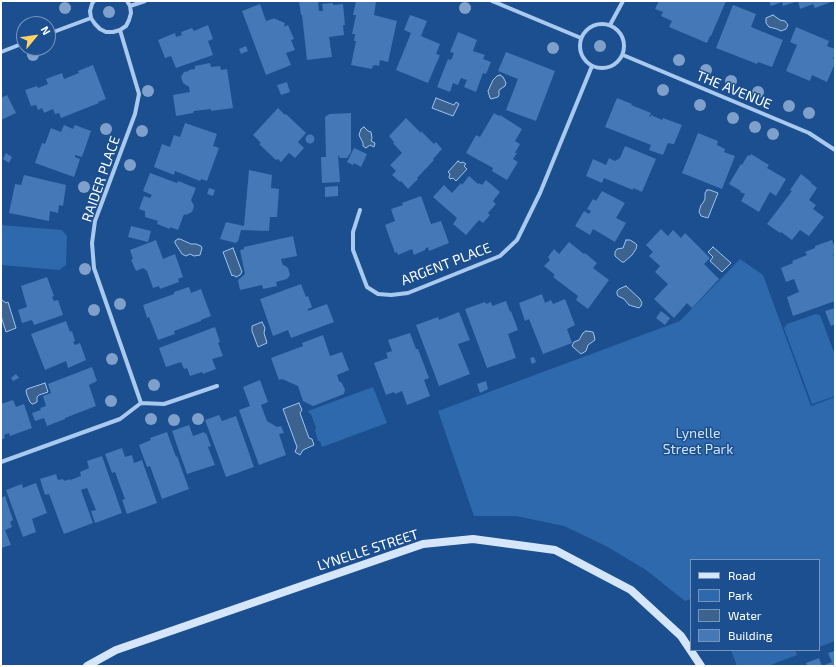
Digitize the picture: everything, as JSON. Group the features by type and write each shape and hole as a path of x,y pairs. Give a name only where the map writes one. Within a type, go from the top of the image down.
{"street":[{"path":"94,1 90,11 91,18 100,29 106,32 120,30 126,26 131,13 130,6 127,1"},
{"path":"130,6 144,1"},
{"path":"492,1 581,38"},
{"path":"610,26 623,1"},
{"path":"56,31 91,18"},
{"path":"596,24 610,26 616,29 624,41 623,55 613,66 606,69 599,69 586,62 582,57 579,45 581,38 584,32 596,24"},
{"name":"RAIDER PLACE","path":"120,30 138,94 135,114 95,221 92,243 94,268 142,403"},
{"path":"1,52 16,46"},
{"name":"THE AVENUE","path":"623,55 809,133 835,150"},
{"name":"ARGENT PLACE","path":"360,210 353,232 353,250 367,287 378,294 391,295 408,293 500,256 517,240 537,199 592,66"},
{"path":"1,462 120,419 142,403 164,404 217,386"},
{"name":"LYNELLE STREET","path":"87,666 116,650 423,544 473,539 555,550 631,590 682,636 690,649"},
{"name":"LYNELLE STREET","path":"691,651 700,666"}],"green space":[{"path":"1,225 62,230 67,236 66,265 59,270 1,265"},
{"name":"Lynelle Street Park","path":"740,259 763,275 811,406 835,397 835,641 820,647 820,559 690,559 690,599 685,601 646,570 606,546 564,526 516,516 474,516 438,411 680,321"},
{"path":"816,314 820,315 835,355 835,396 812,404 784,328 787,324"},
{"path":"373,387 387,423 322,447 320,441 318,441 315,430 316,428 311,414 308,411"},
{"path":"731,651 795,651 797,655 768,666 737,666"}],"water":[{"path":"773,15 780,20 785,21 788,25 786,29 781,31 769,27 766,23 766,18"},
{"path":"500,75 506,83 505,86 499,90 498,97 491,99 488,91 493,80"},
{"path":"436,98 454,105 456,102 459,104 453,116 432,108"},
{"path":"364,127 371,132 371,141 375,143 374,147 370,145 366,148 363,146 359,135 361,129"},
{"path":"458,161 466,164 464,166 467,169 456,181 453,178 450,179 450,174 448,172"},
{"path":"707,190 718,193 708,218 701,216 699,212"},
{"path":"178,239 201,246 202,248 200,255 194,256 190,254 186,256 182,254 175,243"},
{"path":"626,240 630,240 637,245 632,255 622,262 615,256 615,252 617,249 623,248"},
{"path":"713,247 731,263 722,272 710,261 713,257 708,252"},
{"path":"233,248 242,272 236,277 233,275 232,276 223,252"},
{"path":"626,286 640,299 642,303 639,308 629,305 624,299 618,296 617,291"},
{"path":"2,300 6,303 8,302 16,328 6,332 1,316"},
{"path":"262,322 265,328 264,333 267,343 258,347 252,331 252,326"},
{"path":"586,331 593,332 595,340 588,345 586,351 581,354 572,346 574,342 579,340"},
{"path":"45,383 48,392 39,395 37,397 37,402 32,404 27,395 27,389"},
{"path":"299,403 302,410 300,413 309,438 312,439 314,445 303,450 300,455 295,452 297,447 283,409"}],"building":[{"path":"299,1 318,1 319,11 323,11 322,4 343,4 345,25 343,25 344,35 329,37 332,57 307,60"},
{"path":"356,1 376,2 374,15 397,21 388,62 380,60 379,66 373,65 372,69 351,65 356,41 354,41 355,34 352,34 356,15 353,15"},
{"path":"659,1 726,1 707,43 669,27 672,21 661,16 663,12 655,9"},
{"path":"769,1 798,1 783,6 782,2 771,6"},
{"path":"798,1 834,1 815,8 813,4 800,9"},
{"path":"260,4 266,21 272,20 273,18 285,23 284,27 288,25 294,39 291,40 295,50 286,53 291,65 266,75 242,11"},
{"path":"733,5 756,14 751,27 783,40 772,67 758,62 757,64 716,48"},
{"path":"410,15 427,21 421,36 440,44 436,54 440,55 428,83 396,70 411,33 404,30"},
{"path":"208,25 213,39 208,41 213,55 176,68 171,56 165,58 158,40 175,33 176,37 182,35 181,32 192,28 194,31"},
{"path":"796,27 829,41 827,46 835,49 833,59 835,60 835,63 827,82 812,75 810,81 786,71 797,45 790,42"},
{"path":"458,32 477,40 473,51 485,55 483,59 491,62 486,74 483,73 476,92 464,87 467,80 461,78 458,85 453,83 450,92 437,87 448,59 451,60 454,53 450,52"},
{"path":"246,46 248,51 241,54 239,49"},
{"path":"506,52 555,71 536,121 506,110 518,79 498,71"},
{"path":"210,63 211,67 220,66 221,70 227,69 233,108 211,111 211,109 194,111 193,113 176,116 173,95 190,92 189,87 183,83 181,77 184,72 195,69 195,66"},
{"path":"93,65 106,99 61,118 59,113 55,114 53,109 44,113 42,108 38,110 36,105 31,106 25,90 37,86 38,88 48,84 46,79 62,73 64,79"},
{"path":"287,82 290,92 281,95 277,85"},
{"path":"7,95 16,113 1,120 1,98"},
{"path":"617,98 651,113 649,117 651,115 662,120 663,118 682,125 674,144 668,143 663,155 649,150 651,145 605,127"},
{"path":"278,108 306,133 298,142 304,148 295,158 289,153 281,162 278,159 276,160 259,144 261,143 253,135"},
{"path":"351,113 351,152 347,158 340,158 338,155 340,182 322,183 321,157 326,157 325,118 330,114"},
{"path":"494,113 499,116 500,115 522,129 515,141 520,144 513,159 518,162 507,180 492,171 493,168 466,153 476,135 480,137"},
{"path":"406,118 421,133 421,131 434,144 436,142 442,149 408,189 401,181 400,182 392,175 396,171 390,165 402,153 389,136"},
{"path":"185,123 217,134 213,146 219,148 207,181 201,179 200,181 175,171 174,175 154,167 162,144 170,147 174,135 180,137"},
{"path":"64,125 73,129 75,125 91,131 82,157 75,155 75,157 80,159 74,177 35,163 42,143 45,144 51,128 61,132"},
{"path":"698,133 718,141 717,145 725,149 724,152 735,156 722,189 682,173"},
{"path":"310,134 315,139 310,144 305,139"},
{"path":"625,146 656,159 642,192 633,188 633,190 604,178 602,183 586,176 593,159 606,165 609,158 615,161 620,158"},
{"path":"354,148 367,154 361,167 354,163 353,165 347,162"},
{"path":"6,153 12,157 9,163 3,159"},
{"path":"751,154 769,165 767,168 786,179 776,196 770,192 759,212 741,201 745,194 729,184 741,164 742,165 748,155 750,156"},
{"path":"249,170 272,175 271,188 279,189 277,217 270,217 269,231 241,230 238,242 237,241 236,243 220,239 226,222 244,226"},
{"path":"150,173 196,188 191,200 194,206 192,212 186,215 184,214 178,230 170,227 170,229 157,224 158,221 145,217 145,211 139,209 144,196 150,198 152,195 143,191"},
{"path":"801,174 817,188 809,200 816,205 813,209 824,217 809,236 800,230 792,240 767,224 792,191 790,190"},
{"path":"24,175 66,185 63,206 59,205 58,213 50,211 49,221 9,213 15,184 21,185"},
{"path":"469,176 478,184 479,183 482,185 486,180 500,192 493,201 496,204 488,213 490,215 483,223 479,220 466,235 453,224 457,218 433,197 444,185 452,193 461,183 462,185"},
{"path":"338,186 338,196 325,197 325,187"},
{"path":"209,188 215,190 213,196 207,194"},
{"path":"602,191 625,203 616,218 626,223 615,242 593,229 590,235 575,226 584,211 589,214 591,211 587,209 593,199 596,201"},
{"path":"421,196 431,224 441,221 449,243 429,251 428,247 414,255 412,249 398,255 397,252 395,253 385,225 395,221 391,209"},
{"path":"131,226 151,231 148,242 128,237"},
{"path":"661,229 668,236 673,230 681,238 685,233 710,258 704,264 719,279 692,308 687,303 674,318 654,299 668,284 655,272 660,266 649,256 653,252 646,245"},
{"path":"293,236 297,256 281,259 283,266 284,265 288,268 290,275 287,279 276,282 277,286 263,289 262,285 240,290 238,280 245,274 240,250 244,249 244,247"},
{"path":"156,240 163,259 175,254 183,277 178,279 179,282 160,289 159,286 153,288 147,271 143,268 136,271 131,260 133,259 130,250"},
{"path":"832,240 835,248 835,253 833,254 835,258 835,301 793,316 787,297 799,292 794,279 786,282 781,268 793,263 792,261 807,255 805,252 815,248 815,246"},
{"path":"569,242 597,263 593,268 609,280 588,309 576,300 578,296 553,277 555,275 544,266 550,260 548,257 554,249 559,254"},
{"path":"47,277 54,296 52,297 54,301 58,300 63,315 34,325 32,320 22,323 18,310 27,307 21,286"},
{"path":"301,284 312,307 308,309 308,311 327,304 334,322 291,338 288,330 273,336 260,299"},
{"path":"189,287 191,293 201,289 211,316 174,331 175,334 158,340 149,317 147,318 143,305"},
{"path":"542,294 545,303 551,300 553,304 565,299 575,325 567,329 572,343 543,354 529,319 525,321 519,303"},
{"path":"506,301 518,330 508,334 516,358 487,368 465,309 485,302 486,304 491,302 492,306"},
{"path":"835,308 835,324 831,326 825,311"},
{"path":"661,311 670,318 665,325 656,318"},
{"path":"459,312 470,340 458,344 470,374 439,386 416,325 438,317 439,320"},
{"path":"66,321 70,332 72,331 75,341 73,342 75,345 80,343 86,360 68,368 66,361 45,370 31,334"},
{"path":"215,327 220,342 218,343 223,356 212,359 216,369 203,374 202,372 190,376 187,368 184,369 181,362 166,367 159,348"},
{"path":"410,333 429,378 424,380 430,396 407,405 402,391 395,394 394,392 386,395 374,363 388,358 386,353 392,351 388,340"},
{"path":"323,335 330,356 342,352 349,370 337,375 345,390 344,394 313,406 303,401 298,386 282,379 279,380 271,358 303,346 302,343"},
{"path":"534,357 536,362 532,364 530,358"},
{"path":"92,367 97,381 89,385 96,406 47,426 44,418 35,421 32,413 41,410 40,408 46,406 43,396 51,393 48,384"},
{"path":"16,374 19,378 13,381 11,378"},
{"path":"260,380 268,402 261,405 267,421 277,427 281,426 284,433 279,434 286,455 259,465 239,410 250,406 243,387"},
{"path":"486,381 488,389 480,393 477,384"},
{"path":"13,400 16,407 24,404 32,428 10,436 9,433 4,435 5,438 1,440 1,404"},
{"path":"219,415 222,421 236,416 254,467 226,477 205,420"},
{"path":"189,425 193,436 204,432 205,434 206,433 211,446 208,447 215,465 187,474 172,431"},
{"path":"167,432 189,489 162,499 150,466 147,467 139,445 151,440 150,438"},
{"path":"122,448 125,457 132,455 134,463 142,460 157,503 127,514 122,500 125,499 115,472 112,473 105,454"},
{"path":"102,456 122,513 95,523 91,511 96,510 87,488 81,490 93,523 64,534 49,494 45,495 40,479 56,474 58,480 63,479 64,481 81,476 80,472 89,468 87,461"},
{"path":"36,483 47,513 32,519 36,532 23,537 6,490 22,484 23,488"},
{"path":"5,496 13,520 10,522 12,527 5,530 11,545 1,548 1,498"},
{"path":"835,651 835,666 822,666 832,662 828,653"},
{"path":"819,658 822,666 807,666 806,663"}]}
